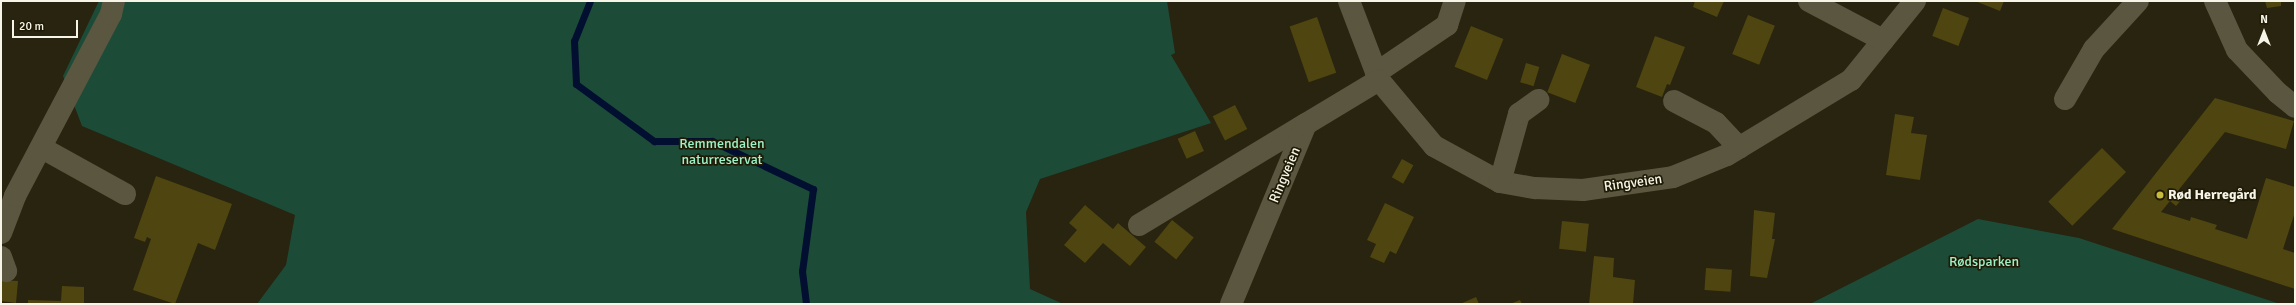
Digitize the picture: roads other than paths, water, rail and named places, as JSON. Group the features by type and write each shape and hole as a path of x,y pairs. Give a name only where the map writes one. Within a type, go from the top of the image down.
{"street":[{"path":"1,233 15,196 42,148 111,14 114,1"},
{"name":"Ringveien","path":"1349,1 1377,76 1434,146 1500,182 1535,188 1583,190 1666,178 1727,155 1851,80 1915,1"},
{"path":"1139,225 1306,124 1377,76 1447,25 1455,1"},
{"path":"1809,1 1883,40"},
{"path":"2065,99 2094,49 2138,1"},
{"path":"2215,1 2237,50 2279,85 2295,107"},
{"path":"1500,182 1520,114 1538,100"},
{"path":"1674,101 1716,123 1739,148"},
{"name":"Ringveien","path":"1231,304 1306,124"},
{"path":"42,148 125,194"}],"waterway":[{"path":"590,1 574,41 576,84 654,141 712,141 813,189 802,271 806,304"}],"place":[{"name":"Rød Herregård","path":"2160,195"}],"park label":[{"name":"Remmendalen naturreservat","path":"722,152"},
{"name":"Rødsparken","path":"1984,262"}]}
